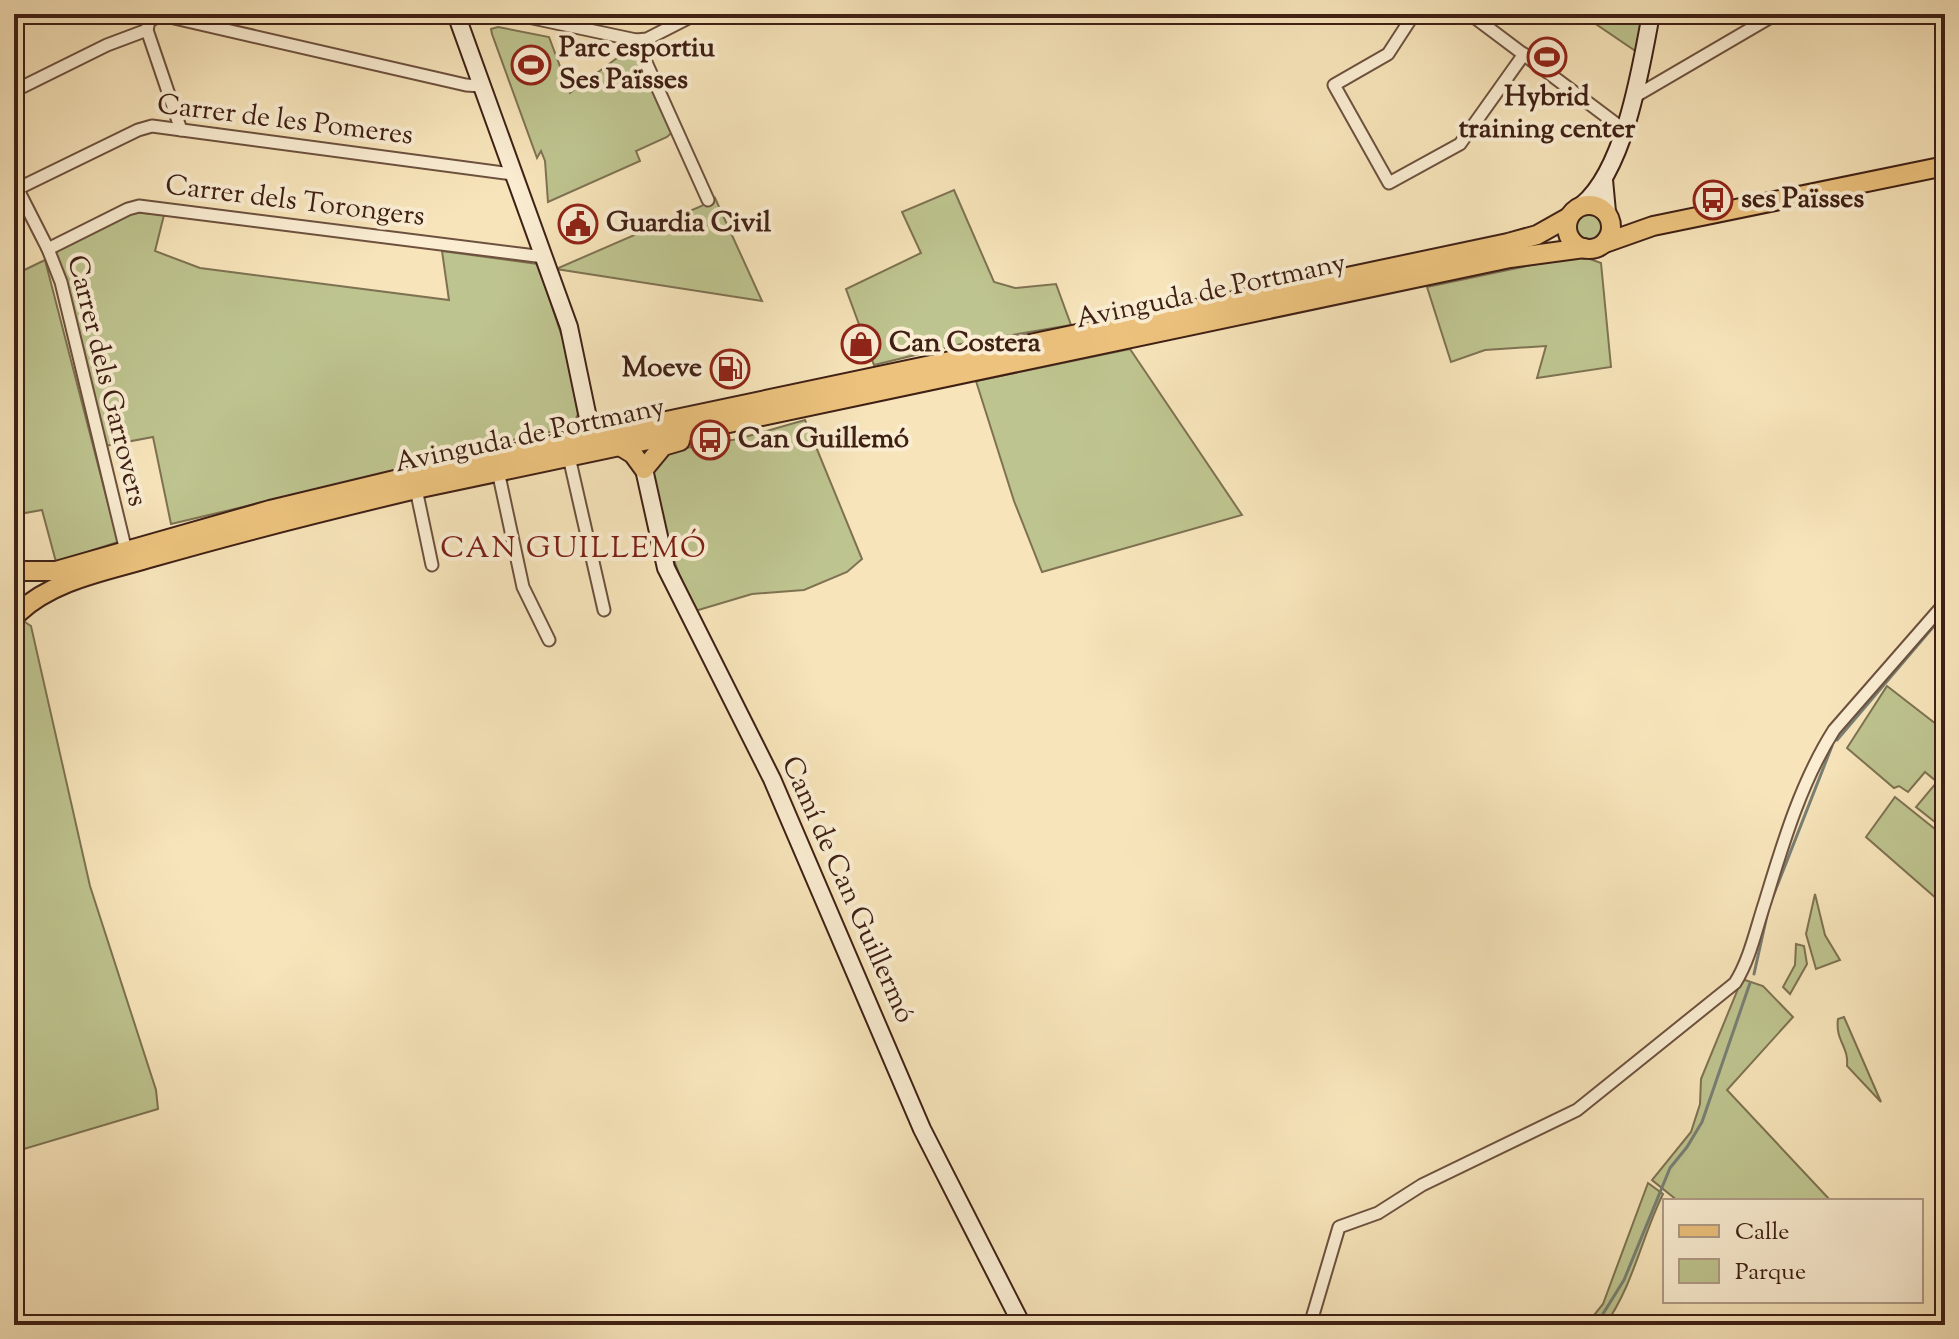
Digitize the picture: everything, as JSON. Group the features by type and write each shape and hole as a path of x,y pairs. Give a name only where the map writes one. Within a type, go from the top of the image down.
{"main road":[{"path":"1653,226 1629,223 1596,205 1575,211 1568,235 1575,244 1584,248 1598,247 1653,226 1945,166"},
{"name":"Avinguda de Portmany","path":"14,572 56,571 347,491 1508,243 1537,235 1575,211"},
{"path":"1605,243 1611,231 1607,213"},
{"name":"Avinguda de Portmany","path":"16,615 42,594 96,574 258,528 416,489 1510,258 1584,248"},
{"path":"620,446 633,454 644,469 663,446 774,421 806,406"},
{"path":"14,572 24,592 24,601 16,615"}],"street":[{"path":"456,14 569,327 592,437"},
{"path":"514,14 560,19 636,40 647,39 696,14"},
{"path":"1414,14 1388,54 1334,85 1389,183 1460,144 1524,54"},
{"path":"1470,14 1623,129"},
{"path":"1575,211 1604,179 1634,97 1651,14"},
{"path":"1634,97 1776,14"},
{"path":"181,130 147,30 149,21 155,17 167,16 481,86"},
{"path":"14,91 107,45 147,30"},
{"path":"636,40 708,200"},
{"path":"1642,64 1654,75 1665,79"},
{"name":"Carrer de les Pomeres","path":"16,186 143,127 512,174"},
{"path":"1604,179 1607,213"},
{"name":"Carrer dels Garrovers","path":"16,186 61,282 126,551"},
{"name":"Carrer dels Torongers","path":"48,249 139,206 544,257"},
{"path":"569,457 604,610"},
{"name":"Camí de Can Guillermó","path":"644,469 666,568 772,779 922,1129 1022,1325"},
{"path":"498,471 523,587 549,640"},
{"path":"416,489 432,565"},
{"path":"1310,1325 1339,1227 1378,1213 1422,1185 1577,1110 1735,983 1748,954 1800,797 1822,750 1834,730 1945,603"}],"green space":[{"path":"1581,14 1644,14 1637,52"},
{"path":"498,27 549,37 570,93 617,58 643,46 678,127 667,137 636,151 640,161 548,202 545,161 541,151 537,158 492,34 491,29"},
{"path":"954,190 994,282 1015,288 1056,284 1071,325 965,343 874,365 846,289 921,253 902,212"},
{"path":"715,198 762,301 556,269 713,201"},
{"path":"1590,209 1602,214 1607,226 1602,238 1590,243 1578,238 1573,226 1578,214"},
{"path":"133,212 164,215 155,251 200,268 449,300 442,251 538,264 567,352 578,414 571,431 532,434 496,447 171,524 153,437 105,446 67,283 55,252"},
{"path":"1579,255 1601,263 1611,367 1537,378 1546,346 1485,350 1451,362 1427,287"},
{"path":"45,260 118,542 56,562 42,510 14,515 14,275"},
{"path":"1130,349 1242,515 1042,572 1014,501 976,381"},
{"path":"805,420 862,559 847,572 804,590 752,594 695,611 668,542 653,470 662,458 674,450 738,439"},
{"path":"25,622 31,626 90,886 156,1090 158,1109 14,1152 14,627"},
{"path":"1887,686 1945,731 1945,830 1916,807 1937,782 1925,772 1908,792 1899,786 1894,788 1847,748"},
{"path":"1895,797 1945,837 1940,851 1944,861 1941,872 1945,875 1945,906 1866,837"},
{"path":"1815,894 1825,935 1840,960 1816,969 1806,934"},
{"path":"1796,944 1804,946 1807,964 1790,994 1783,987 1795,965"},
{"path":"1742,979 1763,986 1793,1017 1727,1090 1829,1199 1676,1199 1652,1180 1691,1132 1700,1104 1701,1079"},
{"path":"1844,1017 1881,1102 1847,1066 1838,1027 1838,1019"},
{"path":"1648,1183 1663,1194 1623,1294 1605,1325 1586,1325 1603,1304"}],"waterway":[{"path":"1837,740 1945,613"},
{"path":"1770,904 1832,746"},
{"path":"1754,974 1768,911"},
{"path":"1596,1325 1624,1280 1670,1168 1702,1122 1750,983"}],"place":[{"name":"Hybrid training center","path":"1547,57"},
{"name":"Parc esportiu Ses Païsses","path":"531,65"},
{"name":"ses Païsses","path":"1713,200"},
{"name":"Guardia Civil","path":"578,224"},
{"name":"Can Costera","path":"861,344"},
{"name":"Moeve","path":"730,369"},
{"name":"Can Guillemó","path":"710,440"}],"district":[{"name":"CAN GUILLEMÓ","path":"574,549"}]}
